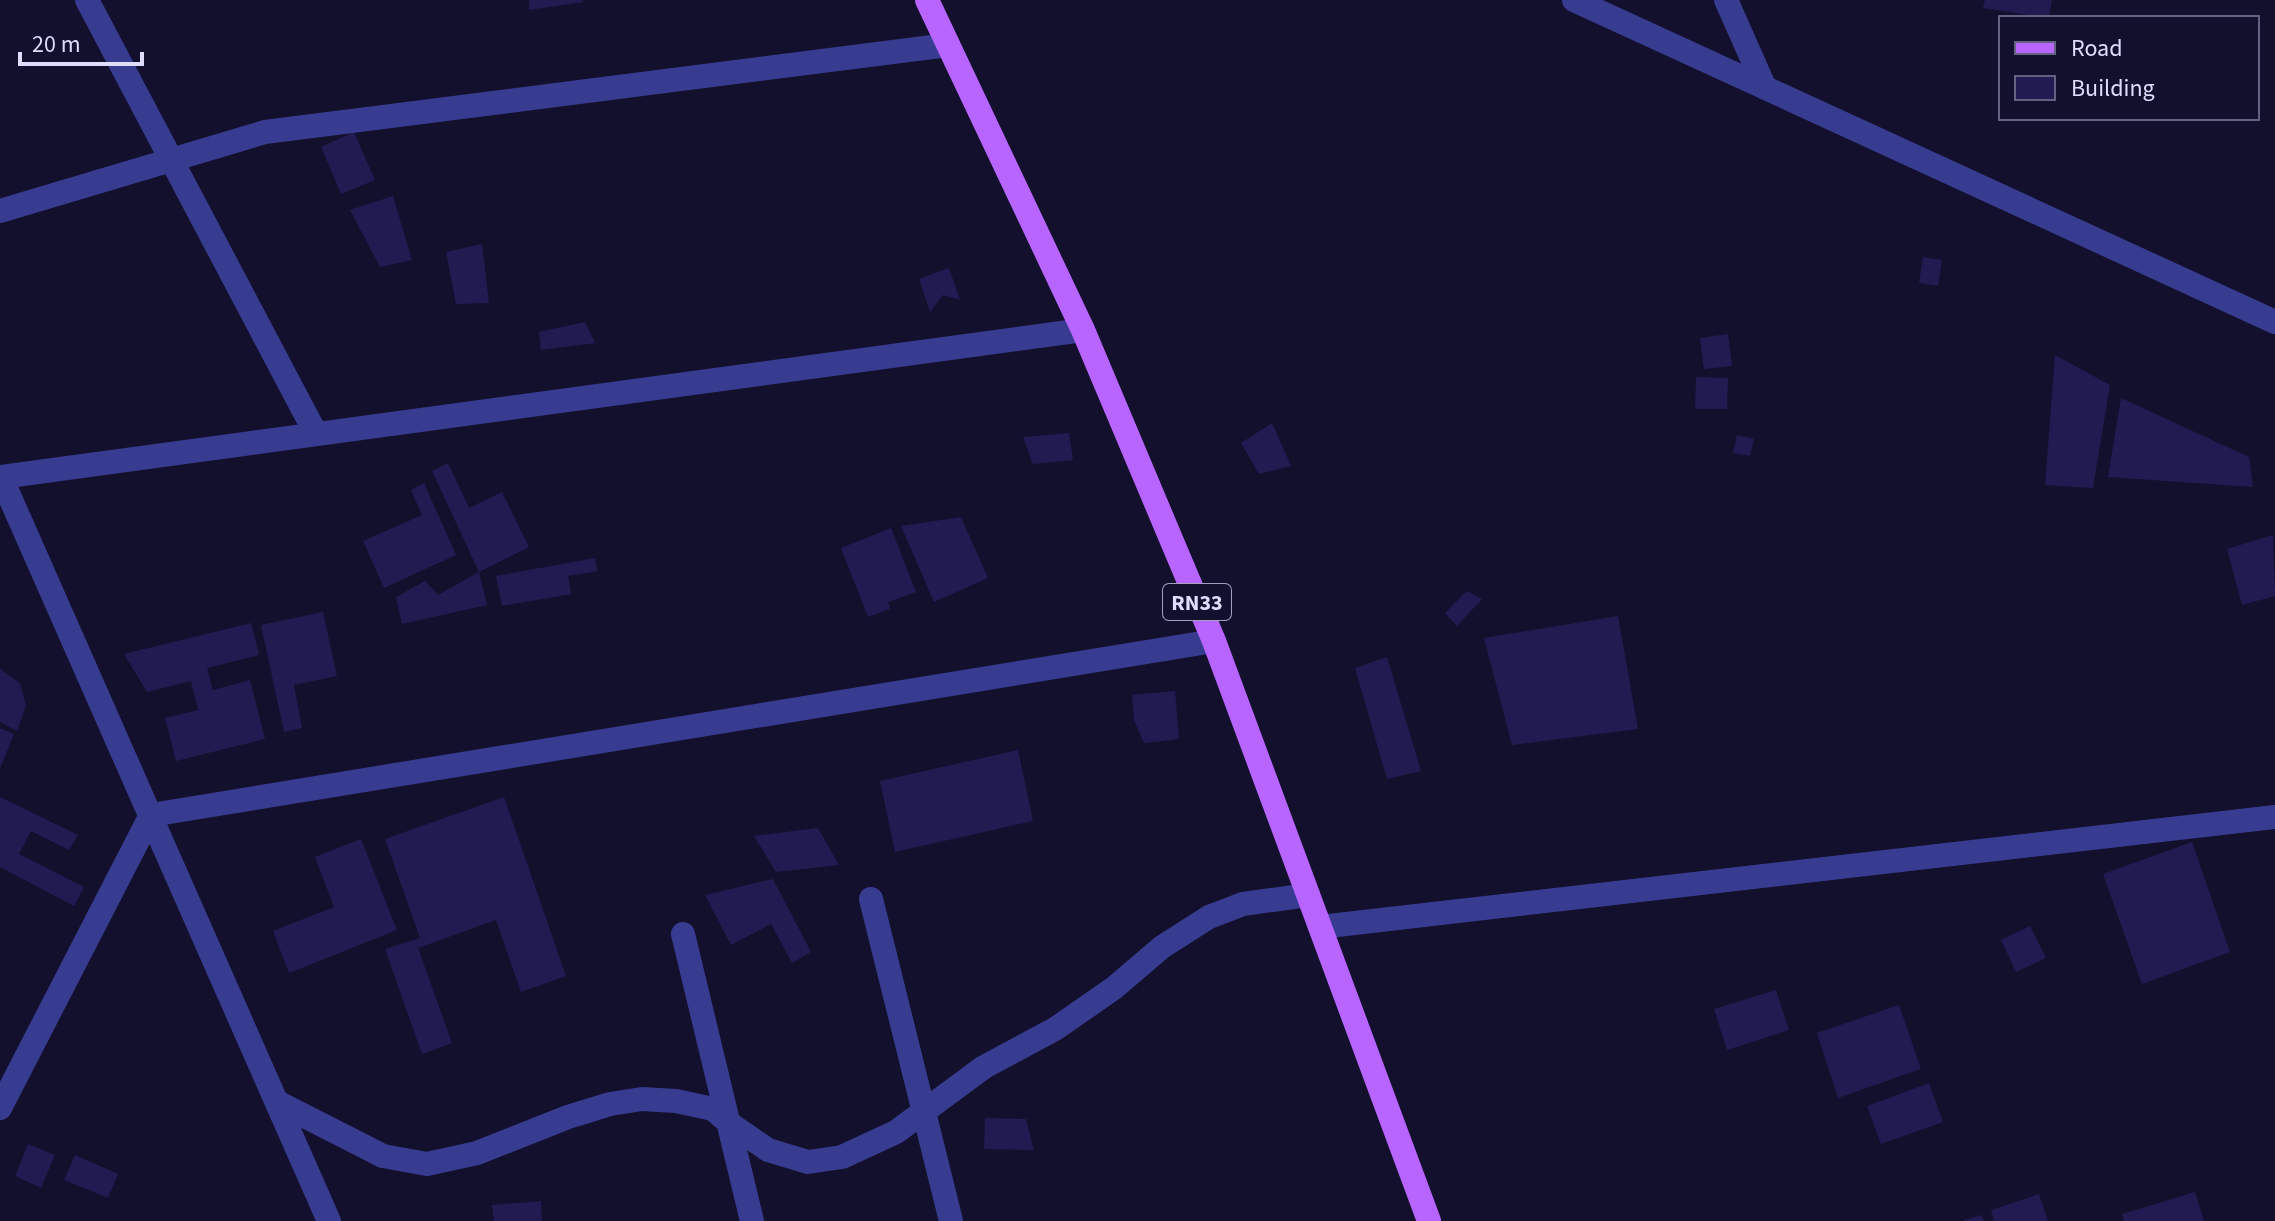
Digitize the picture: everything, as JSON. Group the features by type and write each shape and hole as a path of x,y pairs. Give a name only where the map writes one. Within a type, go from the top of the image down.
{"main road":[{"name":"RN33","path":"927,0 1083,330 1214,641 1429,1221"}],"street":[{"path":"87,0 316,434"},
{"path":"1574,0 2275,322"},
{"path":"1726,0 1765,88"},
{"path":"0,211 265,132 948,45"},
{"path":"329,1221 0,478 1083,330"},
{"path":"151,815 1214,641"},
{"path":"0,1108 151,815"},
{"path":"1320,927 2275,817"},
{"path":"277,1102 383,1156 427,1164 477,1153 610,1104 642,1099 676,1101 713,1109 768,1150 808,1162 842,1157 896,1132 984,1067 1067,1021 1114,988 1162,947 1209,917 1243,904 1308,895"},
{"path":"871,899 951,1221"},
{"path":"683,934 752,1221"}],"building":[{"path":"529,0 583,0 583,2 529,10"},
{"path":"1985,0 2052,0 2049,16 1983,8"},
{"path":"354,132 375,180 341,194 321,147"},
{"path":"393,196 412,260 380,267 350,210"},
{"path":"482,244 489,303 456,304 446,252"},
{"path":"1923,257 1942,260 1938,286 1919,283"},
{"path":"949,268 960,300 943,295 930,312 919,279"},
{"path":"585,322 595,343 541,350 539,332"},
{"path":"1728,334 1732,366 1704,369 1700,338"},
{"path":"2055,355 2110,385 2093,488 2045,485"},
{"path":"1696,377 1728,378 1727,409 1695,409"},
{"path":"2121,398 2249,457 2253,487 2108,477"},
{"path":"1272,423 1291,466 1259,474 1241,443"},
{"path":"1069,433 1073,460 1033,464 1023,437"},
{"path":"1737,435 1754,439 1750,456 1733,453"},
{"path":"448,463 469,508 502,492 529,547 479,572 432,471"},
{"path":"424,483 456,555 384,588 363,541 422,515 411,490"},
{"path":"961,517 988,578 934,602 901,526"},
{"path":"891,528 916,592 888,602 890,609 868,617 841,548"},
{"path":"2273,535 2275,596 2242,605 2227,549"},
{"path":"595,558 597,571 568,576 571,594 502,606 496,576"},
{"path":"479,572 487,605 402,624 396,597 425,581 438,595"},
{"path":"1467,591 1482,599 1457,626 1445,613"},
{"path":"323,612 337,676 294,685 302,728 284,732 261,625"},
{"path":"1618,616 1638,729 1512,745 1484,638"},
{"path":"251,623 259,655 207,668 213,690 250,680 265,739 176,761 165,718 198,710 191,681 147,692 124,654"},
{"path":"1387,657 1421,771 1387,779 1355,668"},
{"path":"0,669 20,683 26,706 17,731 0,722"},
{"path":"1175,691 1179,739 1144,743 1134,720 1132,695"},
{"path":"0,728 14,734 0,769"},
{"path":"1018,750 1033,821 895,852 880,781"},
{"path":"0,797 78,835 69,850 31,831 19,854 84,887 74,906 0,867"},
{"path":"504,797 566,976 521,992 496,920 418,948 452,1043 422,1054 385,949 420,938 385,839"},
{"path":"818,828 839,865 776,872 754,836"},
{"path":"361,839 397,930 289,973 273,931 334,907 315,857"},
{"path":"2192,842 2230,952 2142,984 2103,874"},
{"path":"773,879 811,952 792,963 771,924 731,945 705,895"},
{"path":"2030,926 2046,958 2016,972 2001,940"},
{"path":"1776,990 1789,1030 1727,1050 1714,1009"},
{"path":"1899,1005 1921,1069 1838,1098 1817,1033"},
{"path":"1929,1083 1943,1122 1881,1144 1867,1106"},
{"path":"985,1118 1026,1119 1034,1150 984,1149"},
{"path":"28,1144 55,1155 41,1188 15,1176"},
{"path":"75,1155 118,1174 108,1198 64,1180"},
{"path":"2195,1192 2204,1221 2124,1221 2122,1214"},
{"path":"2039,1194 2048,1221 1994,1221 1991,1210"},
{"path":"541,1201 542,1221 494,1221 492,1205"},
{"path":"1982,1215 1984,1221 1964,1221 1964,1220"}]}
